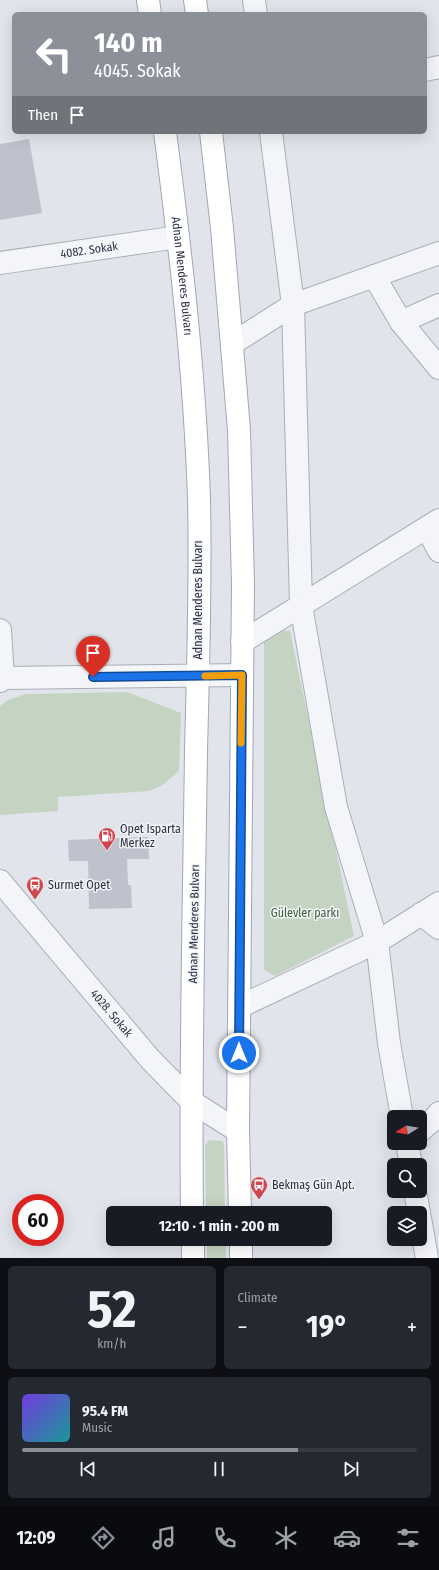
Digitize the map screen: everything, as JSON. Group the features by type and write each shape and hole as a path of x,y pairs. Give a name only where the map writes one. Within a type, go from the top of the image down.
{"main road":[{"path":"148,0 150,12"},
{"path":"195,0 196,12"},
{"name":"Adnan Menderes Bulvarı","path":"165,134 188,329 196,421 199,510 192,1206"},
{"path":"211,134 233,343 239,430 243,584 238,1131 240,1206"},
{"path":"192,1246 193,1258"},
{"path":"240,1246 241,1258"}],"street":[{"path":"254,0 256,12"},
{"path":"427,70 439,67"},
{"path":"271,134 293,306 301,605 336,807 377,942 389,1044 401,1110"},
{"name":"4082. Sokak","path":"0,263 178,238"},
{"path":"233,343 293,306 439,253"},
{"path":"374,276 401,322 439,368"},
{"path":"401,322 439,304"},
{"path":"242,642 433,524 439,551"},
{"path":"0,630 2,679 242,675"},
{"name":"4028. Sokak","path":"0,880 150,1059 192,1102 238,1131"},
{"path":"239,1007 377,942 439,903"},
{"path":"421,914 439,928"},
{"path":"425,1246 427,1258"}],"green space":[{"name":"Gülevler parkı","path":"278,630 290,631 354,936 275,976 264,970 264,638"},
{"path":"127,692 181,713 179,771 161,786 150,791 58,797 58,811 0,815 0,706 8,700 26,694"},
{"path":"209,1140 222,1141 224,1144 225,1206 206,1206 205,1146"},
{"path":"207,1246 226,1246 226,1258 207,1258"}],"building":[{"path":"29,139 42,213 0,220 0,144"},
{"path":"148,837 149,859 127,859 128,885 131,885 132,908 89,909 88,861 69,861 68,840"}],"slow traffic":[{"path":"205,676 242,675 241,743"}],"place":[{"name":"Opet Isparta Merkez","path":"107,851"},
{"name":"Surmet Opet","path":"35,900"},
{"name":"Bekmaş Gün Apt.","path":"259,1200"}],"route":[{"path":"93,677 242,675 239,1053"}]}
